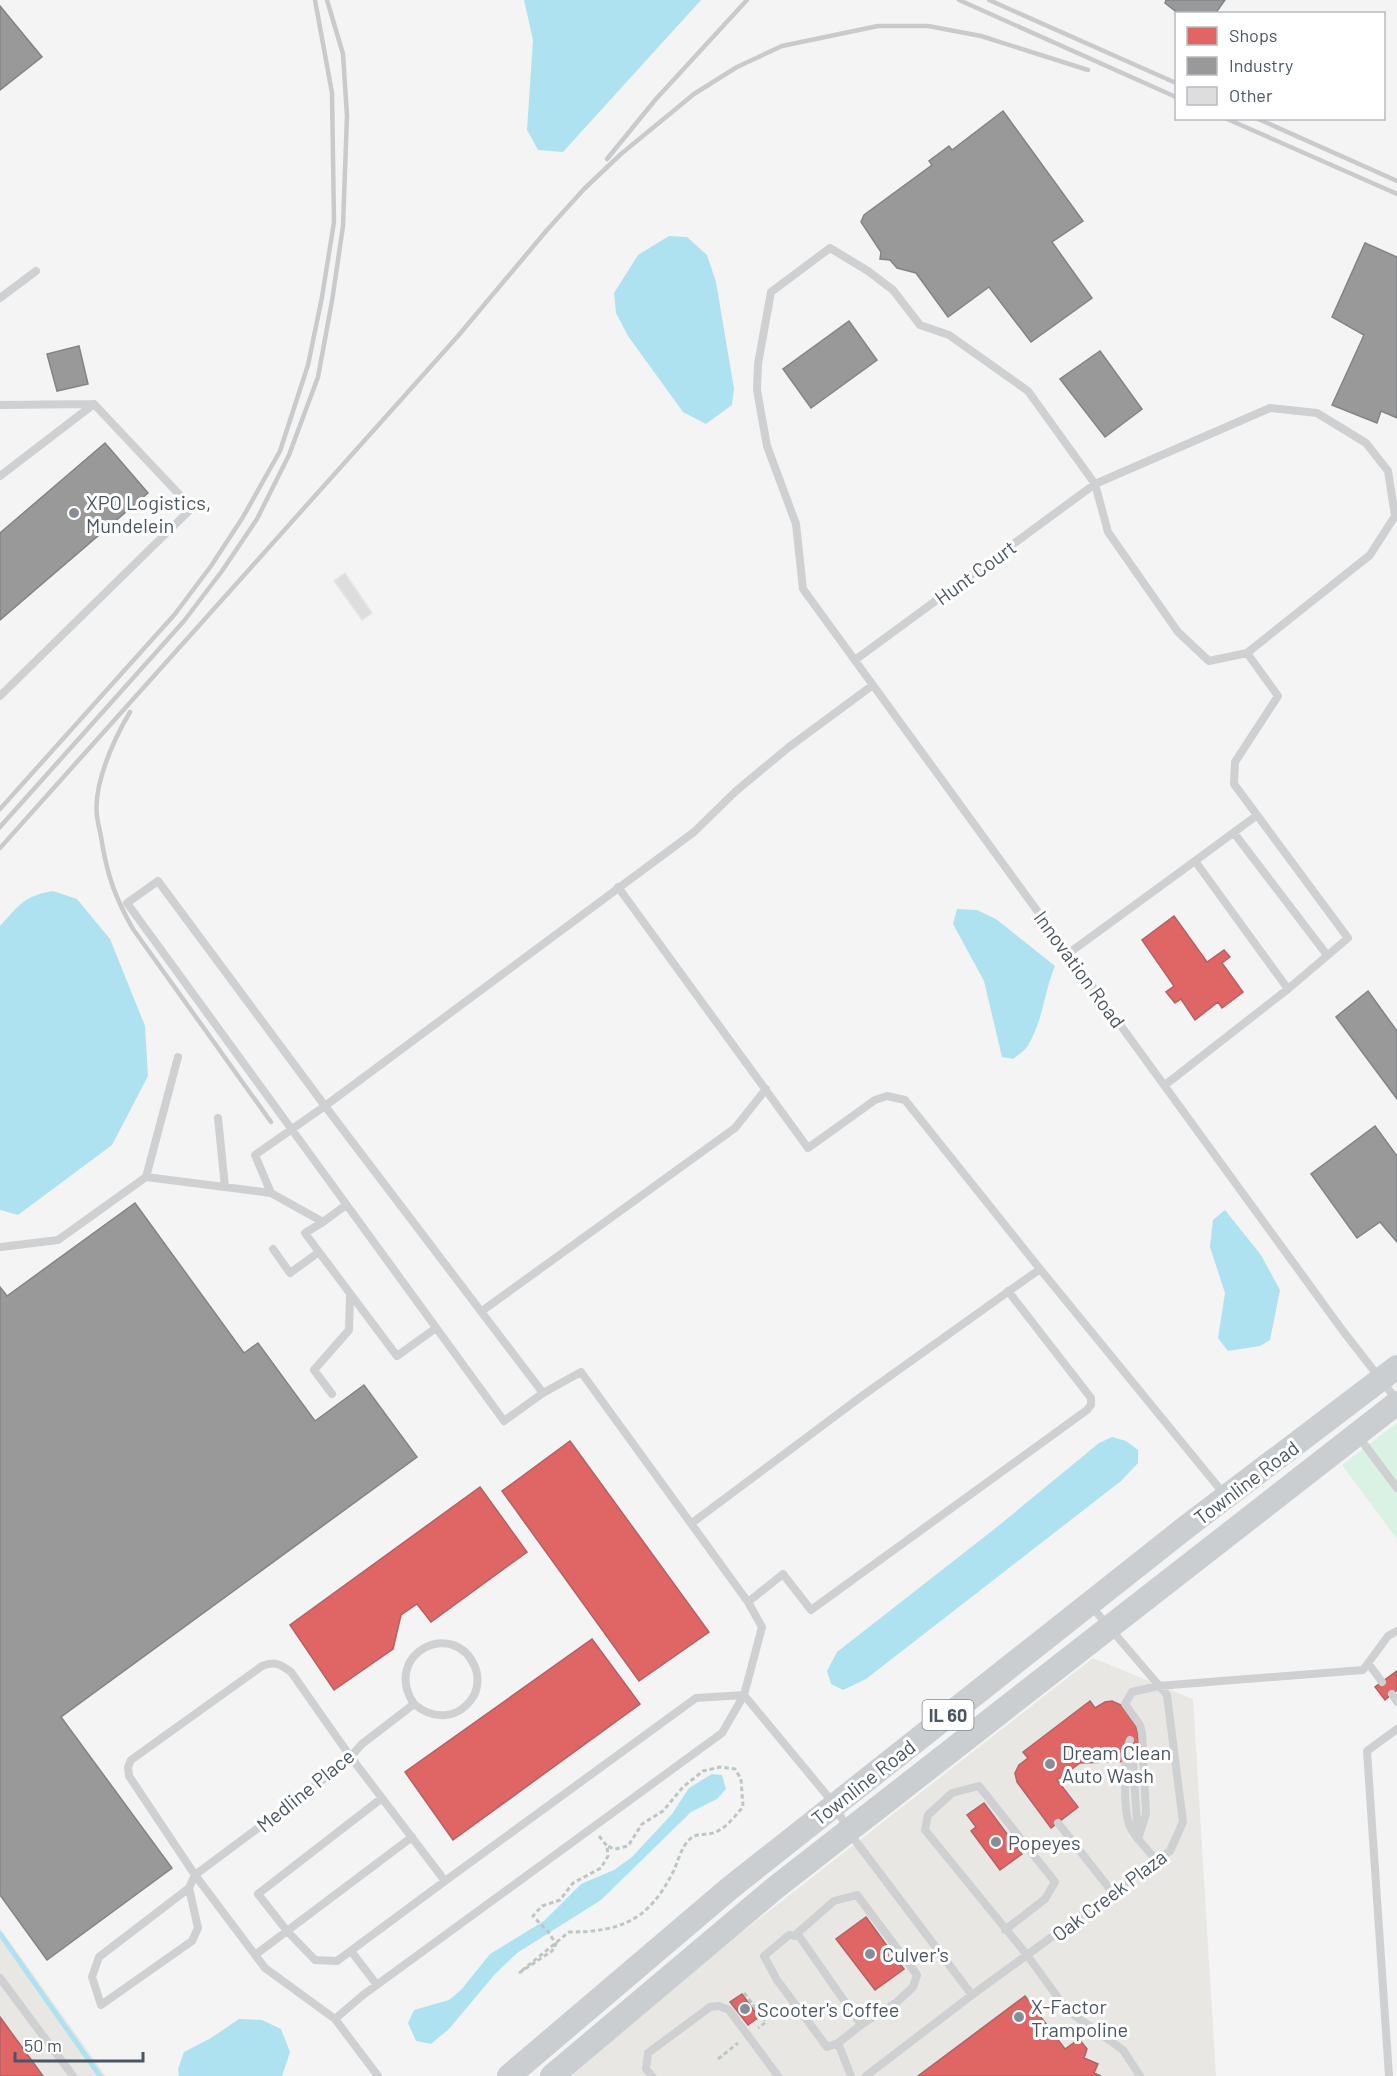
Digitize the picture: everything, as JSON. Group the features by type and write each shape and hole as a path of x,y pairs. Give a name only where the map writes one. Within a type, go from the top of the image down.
{"main road":[{"name":"Townline Road","path":"509,2076 730,1888 1090,1604 1389,1373"},
{"name":"Townline Road","path":"552,2076 776,1888 1397,1401"}],"lane":[{"name":"Innovation Road","path":"1095,484 1028,391 949,335 920,326 893,290 868,271 830,248 771,292 758,364 757,390 767,446 796,524 803,589 1343,1330 1389,1373 1397,1401"},
{"path":"0,298 36,271"},
{"path":"0,405 94,404 192,508 0,696"},
{"path":"0,476 94,404"},
{"name":"Hunt Court","path":"855,660 1095,484 1270,408 1317,413 1366,442 1388,471 1395,516 1370,555 1246,653"},
{"path":"1095,484 1108,532 1178,632 1209,660 1246,653 1278,696 1235,762 1234,784 1348,938 1288,989 1165,1085"},
{"path":"271,1193 255,1155 326,1106 694,832 736,791 789,747 873,685"},
{"path":"1069,953 1256,816"},
{"path":"1234,833 1327,955"},
{"path":"1195,861 1288,989"},
{"path":"335,2019 377,1984 722,1733 744,1695 762,1627 748,1602 692,1523 581,1372 543,1393 504,1421 127,903 158,881 543,1393"},
{"path":"618,887 808,1148 878,1098 887,1096 905,1100 1227,1497"},
{"path":"1,1247 58,1240 146,1177 178,1057"},
{"path":"483,1311 735,1128 766,1089"},
{"path":"219,1118 225,1187"},
{"path":"146,1177 271,1193 322,1221"},
{"path":"346,1204 305,1233 318,1252 397,1356 436,1328"},
{"path":"273,1249 290,1273 318,1252"},
{"path":"692,1523 862,1396 1040,1269"},
{"path":"748,1602 783,1574 811,1610 1087,1410 1091,1398 1008,1292"},
{"path":"332,1394 314,1370 349,1330 350,1294"},
{"path":"1357,1434 1397,1488"},
{"name":"Oak Creek Plaza","path":"866,2076 972,1995 1170,1851 1183,1822 1167,1695 1090,1604"},
{"path":"1138,1839 1146,1814 1142,1732 1140,1725 1125,1704 1132,1692 1158,1686 1363,1670 1388,1636 1397,1630"},
{"path":"442,1643 454,1645 464,1651 472,1660 477,1671 478,1683 475,1694 468,1704 458,1712 447,1716 435,1716 423,1712 414,1704 407,1694 404,1682 411,1659 419,1650 442,1643"},
{"path":"378,2076 335,2019 265,1968 195,1875 129,1776 128,1767 131,1760 262,1666 271,1662 279,1664 291,1672 350,1756 445,1881"},
{"path":"1368,1663 1382,1682"},
{"path":"1392,1694 1397,1702"},
{"path":"744,1695 835,1805 848,1831 972,1995"},
{"path":"382,1798 258,1894 287,1931 315,1960 337,1961 696,1698 744,1695"},
{"name":"Medline Place","path":"189,1888 198,1928 192,1941 101,2006 92,1977 99,1957 189,1888 195,1875 344,1764 362,1744 414,1704"},
{"path":"1389,2076 1367,1751 1397,1729"},
{"path":"1130,1740 1125,1761 1128,1824 1157,1861"},
{"path":"1133,1761 1138,1839"},
{"path":"1005,1930 1045,1899 1054,1882 979,1785 952,1793 928,1815 925,1830 1005,1930 1027,1955 1067,2010 1123,2049 1140,2076"},
{"path":"1058,1823 1113,1893"},
{"path":"255,1955 412,1837"},
{"path":"794,1936 834,1901 857,1895 917,1975 913,1987 897,2002 838,2043 827,2047 777,1980 764,1956 789,1935 794,1936 799,1936 861,2025"},
{"path":"351,1951 377,1984"},
{"path":"0,1978 73,2076"},
{"path":"652,2076 646,2069 648,2053 710,2007 719,2006 729,2010 778,2076"},
{"path":"838,2043 852,2076"}],"path":[{"path":"556,1944 533,1916 542,1906 560,1900 573,1883 601,1868 608,1856 607,1846 615,1849 628,1846 642,1824 663,1811 683,1786 703,1771 720,1767 735,1769 741,1779 743,1807 732,1820 715,1833 690,1839 663,1892 648,1909 627,1924 590,1932 569,1932 556,1944 519,1973 552,1951 556,1944"}],"shaded area":[{"path":"1093,1658 1193,1699 1216,2076 569,2076 660,1996"},
{"path":"0,1928 106,2076 0,2076"}],"green space":[{"path":"1397,1423 1397,1539 1342,1465"}],"water":[{"path":"524,0 701,0 563,152 538,150 527,130 533,40"},
{"path":"669,236 687,237 707,255 716,282 734,389 732,405 706,424 683,412 628,336 616,313 614,293 638,255"},
{"path":"53,891 77,899 110,939 145,1026 148,1076 112,1145 18,1215 0,1210 0,926 28,899"},
{"path":"957,909 977,910 996,919 1055,966 1032,1037 1026,1048 1013,1059 1002,1057 984,981 953,924"},
{"path":"1225,1210 1261,1255 1280,1290 1270,1340 1260,1346 1228,1351 1218,1338 1225,1293 1210,1247 1213,1220"},
{"path":"1112,1437 1126,1441 1138,1450 1138,1463 1121,1481 866,1679 843,1690 831,1684 827,1671 837,1652 997,1527 1099,1443"},
{"path":"712,1774 722,1775 726,1789 717,1799 691,1812 601,1900 517,1953 495,1974 449,2029 431,2044 416,2041 408,2023 414,2010 449,2000 461,1990 490,1954 544,1921 581,1884 614,1870 632,1857 672,1814 689,1788"},
{"path":"239,2019 262,2020 281,2029 290,2052 282,2076 179,2076 178,2069 184,2052 211,2038"}],"building: Shops":[{"path":"1174,916 1207,962 1224,950 1230,957 1222,963 1243,992 1222,1008 1218,1002 1195,1020 1181,999 1175,1003 1166,992 1174,986 1142,940"},
{"path":"570,1441 709,1632 639,1681 502,1491"},
{"path":"480,1487 527,1552 431,1622 417,1604 401,1615 393,1649 334,1690 290,1625"},
{"path":"592,1639 640,1704 453,1840 405,1772"},
{"path":"1397,1671 1397,1690 1385,1700 1375,1687"},
{"name":"Dream Clean Auto Wash","path":"1090,1701 1095,1708 1112,1701 1121,1705 1136,1726 1139,1761 1080,1763 1057,1780 1078,1807 1051,1828 1017,1782 1015,1773 1019,1765 1028,1758 1023,1752"},
{"name":"Popeyes","path":"984,1803 1022,1854 1000,1870 971,1831 976,1827 967,1815"},
{"name":"Culver's","path":"866,1917 904,1969 875,1990 836,1939"},
{"name":"Scooter's Coffee","path":"742,1994 759,2017 748,2025 730,2002"},
{"name":"X-Factor Trampoline","path":"1025,1996 1065,2049 1079,2039 1087,2049 1084,2058 1098,2064 1094,2073 1101,2076 918,2076"},
{"path":"0,2017 43,2076 0,2076"}],"building: Industry":[{"path":"1166,0 1225,0 1216,12 1176,12 1165,3"},
{"path":"0,6 42,57 0,90"},
{"path":"1003,111 1083,221 1052,242 1092,298 1031,342 989,287 948,317 916,273 897,268 890,260 880,259 881,252 861,222 864,215 932,165 929,161 949,146 952,150"},
{"path":"1365,243 1397,257 1397,418 1381,411 1377,423 1332,405 1364,335 1332,317"},
{"path":"849,321 877,360 811,408 783,369"},
{"path":"79,346 88,384 57,391 47,354"},
{"path":"1100,351 1142,409 1105,437 1060,379"},
{"name":"XPO Logistics, Mundelein","path":"105,443 148,493 0,620 0,533"},
{"path":"1368,991 1397,1031 1397,1099 1336,1017"},
{"path":"1375,1126 1397,1156 1397,1242 1380,1222 1357,1238 1311,1174"},
{"path":"135,1203 244,1353 258,1343 315,1421 364,1385 417,1457 61,1717 172,1868 47,1960 0,1895 0,1287 7,1296"}],"building: Other":[{"path":"345,573 372,613 362,620 334,581"}],"waterway":[{"path":"0,1934 100,2076"}],"railway":[{"path":"0,809 175,614 211,566 243,517 280,451 308,365 334,222 332,93 315,0"},
{"path":"0,827 184,621 222,571 257,519 289,455 318,377 343,226 347,116 343,54 327,0"},
{"path":"607,159 656,99 747,0"},
{"path":"959,0 1175,97"},
{"path":"989,0 1175,83"},
{"path":"0,848 458,336 584,189 621,154 694,94 737,67 782,46 878,26 928,26 981,36 1088,70"},
{"path":"1230,120 1397,194"},
{"path":"1260,120 1397,181"},
{"path":"130,712 106,762 98,790 97,819 113,888 133,929 271,1122"}],"place":[{"name":"XPO Logistics, Mundelein","path":"74,513"},
{"name":"Dream Clean Auto Wash","path":"1050,1764"},
{"name":"Popeyes","path":"996,1842"},
{"name":"Culver's","path":"870,1954"},
{"name":"Scooter's Coffee","path":"745,2009"},
{"name":"X-Factor Trampoline","path":"1019,2017"}]}
